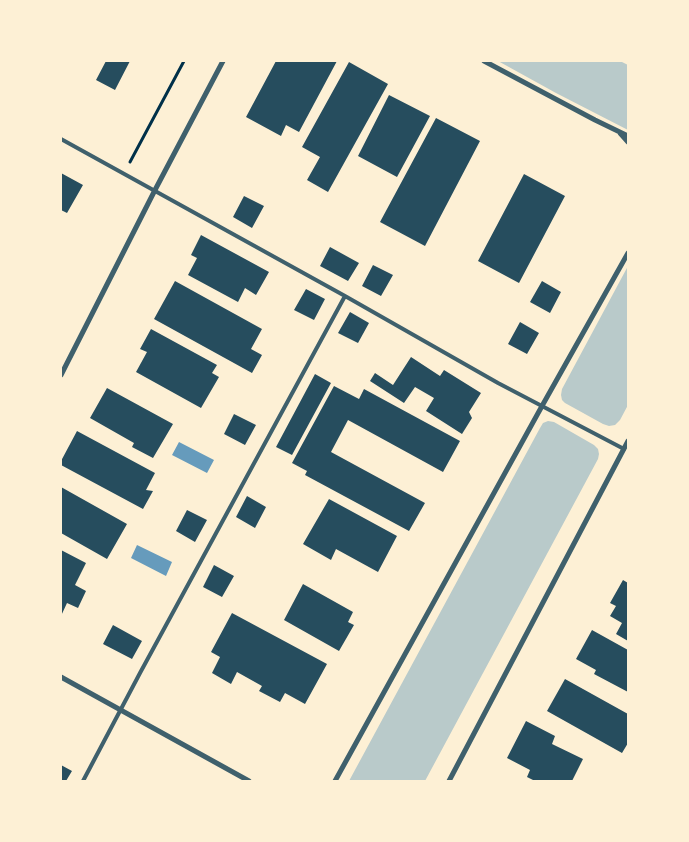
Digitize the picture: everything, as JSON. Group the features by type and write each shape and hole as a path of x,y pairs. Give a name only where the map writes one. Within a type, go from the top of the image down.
{"street":[{"path":"61,375 223,61"},
{"path":"484,61 628,136"},
{"path":"618,132 628,142"},
{"path":"335,781 628,254"},
{"path":"449,781 628,441"},
{"path":"61,677 249,781"}],"lane":[{"path":"61,139 542,406 624,449"},
{"path":"83,781 345,296"}],"path":[{"path":"130,162 184,61"}],"shaded area":[{"path":"498,61 620,61 628,65 628,130 556,93"},
{"path":"628,266 628,405 620,420 615,425 609,426 565,403 561,395 562,389"},
{"path":"548,421 554,422 594,445 598,449 598,459 425,781 349,781 540,428 543,423"}],"water":[{"path":"179,442 214,460 207,473 172,455"},
{"path":"137,545 172,562 166,576 131,558"}],"building":[{"path":"106,61 130,61 115,90 96,80"},
{"path":"276,61 337,61 299,132 286,125 281,136 246,117"},
{"path":"349,62 388,84 328,192 307,180 320,157 302,147"},
{"path":"389,95 430,116 397,177 358,156"},
{"path":"436,118 480,141 425,246 380,222"},
{"path":"61,173 83,185 67,213 61,210"},
{"path":"524,174 565,196 519,283 478,261"},
{"path":"244,196 264,206 252,228 233,217"},
{"path":"201,235 269,272 256,295 245,288 238,302 188,275 197,258 191,255"},
{"path":"330,247 359,263 348,281 320,266"},
{"path":"373,265 393,275 381,296 362,286"},
{"path":"175,281 262,329 251,349 262,355 252,373 154,319"},
{"path":"542,281 561,292 550,313 530,302"},
{"path":"306,289 325,299 314,320 294,310"},
{"path":"350,312 369,323 358,343 338,333"},
{"path":"520,322 539,333 527,354 508,344"},
{"path":"151,329 217,365 212,373 219,377 201,408 136,372 147,352 140,349"},
{"path":"411,357 440,376 444,370 481,393 469,412 472,418 462,434 426,411 434,398 415,387 404,403 370,381 375,373 393,385"},
{"path":"315,374 331,383 292,455 276,447"},
{"path":"334,386 359,399 364,389 460,441 443,472 348,420 331,452 425,503 409,531 305,475 307,471 292,463"},
{"path":"107,388 173,424 153,458 132,447 134,443 90,418"},
{"path":"234,414 256,425 245,445 224,434"},
{"path":"77,431 155,473 146,490 153,491 143,509 61,465 61,461"},
{"path":"61,487 127,524 107,559 61,533"},
{"path":"247,496 266,507 255,528 236,517"},
{"path":"329,499 397,536 378,572 336,549 331,560 303,544"},
{"path":"187,510 207,520 195,542 176,531"},
{"path":"61,550 86,563 75,585 86,591 78,608 67,603 61,616"},
{"path":"214,565 234,576 222,597 203,587"},
{"path":"623,580 628,583 628,641 616,634 622,623 610,616 616,606 610,603"},
{"path":"303,584 353,612 348,622 354,625 339,651 284,620"},
{"path":"232,613 327,664 305,704 285,693 280,702 259,691 262,686 237,672 231,684 212,673 220,657 211,652"},
{"path":"113,625 142,641 132,659 103,644"},
{"path":"592,630 628,650 628,692 594,674 596,670 576,659"},
{"path":"565,679 628,714 628,743 622,753 547,711"},
{"path":"526,721 555,736 552,744 583,759 572,781 535,781 527,777 530,770 507,758"},
{"path":"61,765 72,771 66,781 61,781"}]}
